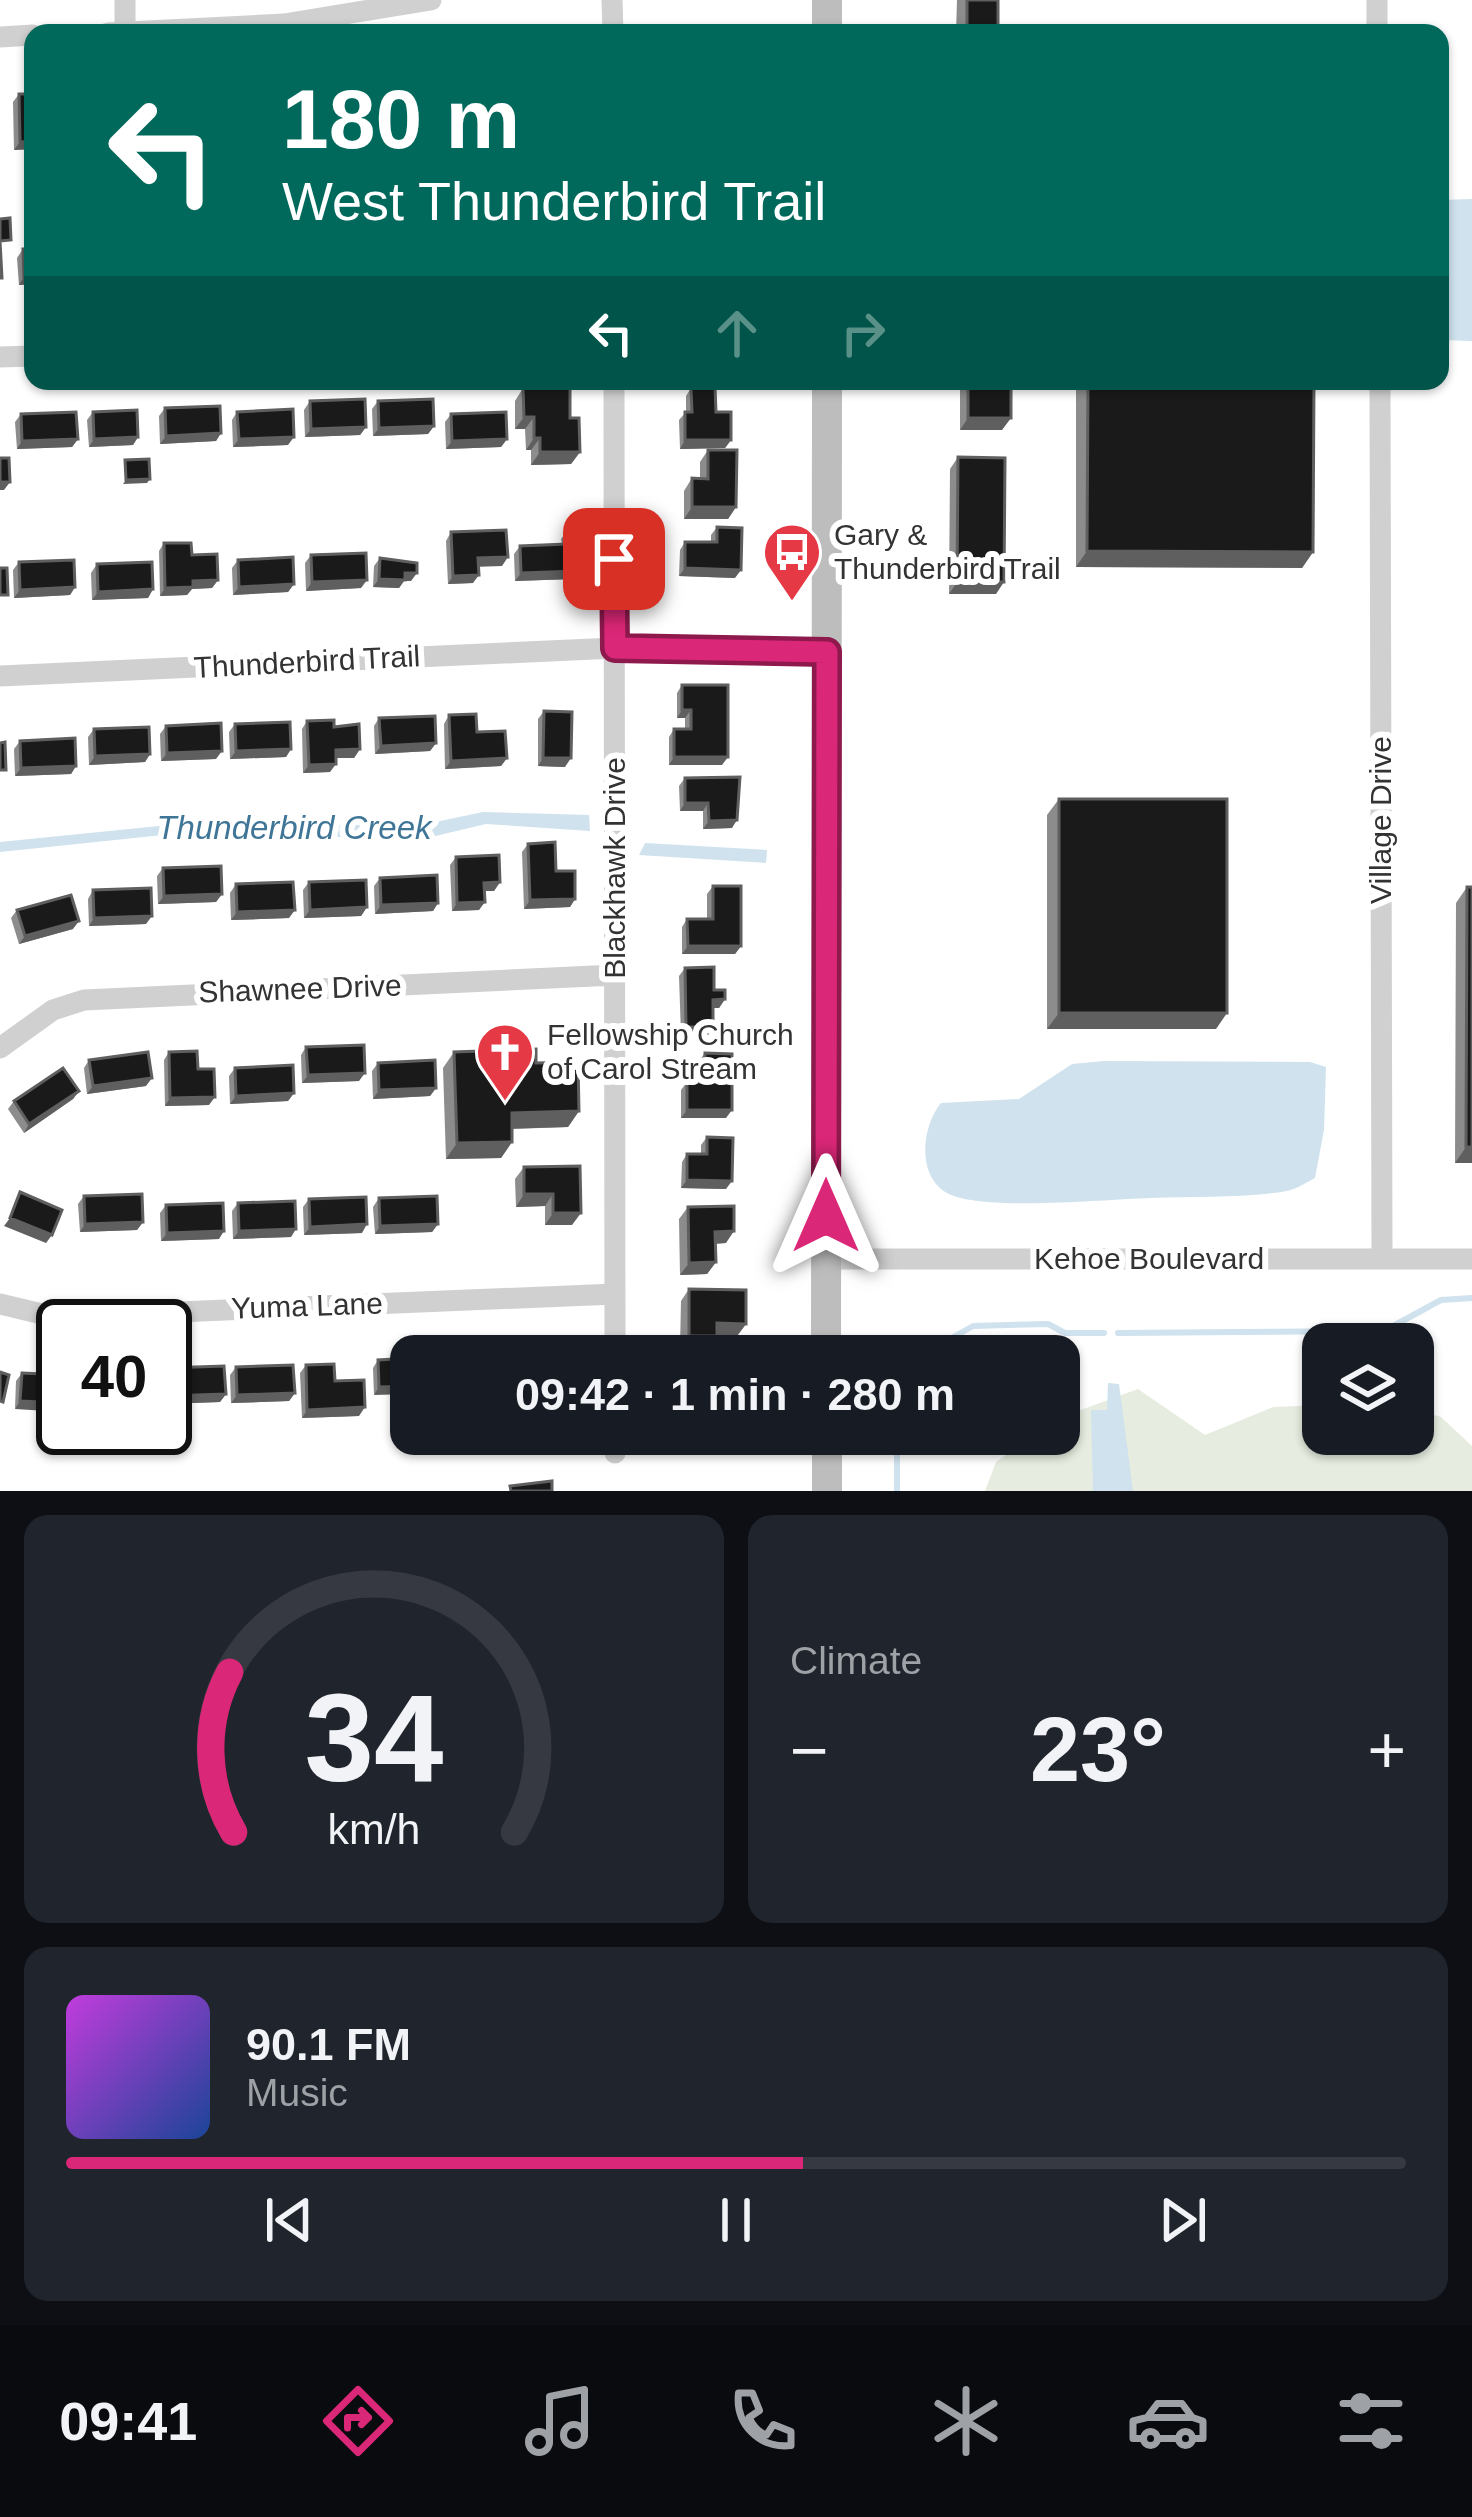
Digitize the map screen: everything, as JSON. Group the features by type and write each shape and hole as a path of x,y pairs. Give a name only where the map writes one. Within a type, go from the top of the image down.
{"street":[{"path":"284,24 431,0"},
{"name":"Blackhawk Drive","path":"614,390 615,1335"},
{"path":"826,1335 827,390"},
{"name":"Village Drive","path":"1380,390 1382,1259"},
{"name":"Thunderbird Trail","path":"0,676 615,648 827,652"},
{"name":"Shawnee Drive","path":"0,1048 53,1010 84,1000 615,975"},
{"name":"Kehoe Boulevard","path":"826,1259 1472,1259"},
{"name":"Yuma Lane","path":"0,1304 81,1316 615,1294"},
{"path":"826,1455 827,1491"}],"shaded area":[{"path":"1138,1389 1205,1435 1273,1407 1302,1406 1302,1455 1434,1455 1434,1415 1472,1446 1472,1491 985,1491 996,1462 1006,1455 1080,1455 1080,1410"}],"water":[{"path":"1472,199 1472,341 1449,340 1449,200"},
{"path":"483,812 589,815 590,831 486,824 427,838 163,835 0,852 0,842 159,826 426,824"},
{"path":"645,843 767,850 766,863 639,855"},
{"path":"1310,1062 1326,1067 1324,1130 1315,1178 1290,1190 1265,1194 1045,1203 964,1199 947,1193 930,1175 926,1137 941,1103 1019,1099 1072,1064"},
{"path":"1108,1383 1119,1384 1133,1491 1093,1491 1091,1410 1107,1410"}],"building":[{"path":"967,0 998,0 998,24 967,24"},
{"path":"19,94 24,94 24,142 20,142"},
{"path":"10,218 11,240 0,241 0,219"},
{"path":"523,390 570,390 570,418 579,418 580,452 540,452 534,417 524,417"},
{"path":"691,390 715,390 716,412 731,412 731,440 685,440 685,412 692,412"},
{"path":"968,390 1011,390 1011,418 968,418"},
{"path":"1088,390 1314,390 1313,552 1087,551"},
{"path":"365,399 366,427 311,429 310,401"},
{"path":"433,399 434,426 379,428 378,401"},
{"path":"220,406 221,433 166,436 165,408"},
{"path":"293,409 294,437 239,439 237,412"},
{"path":"137,410 138,437 94,439 93,412"},
{"path":"76,412 78,439 22,441 21,414"},
{"path":"506,412 507,439 452,441 451,414"},
{"path":"708,450 737,450 736,507 692,507 692,478 708,479"},
{"path":"958,457 1005,458 1004,582 957,582"},
{"path":"0,458 9,458 10,482 0,482"},
{"path":"149,459 150,479 126,480 125,460"},
{"path":"717,527 742,528 741,570 685,568 685,542 717,542"},
{"path":"506,530 508,557 478,558 479,575 453,576 451,532"},
{"path":"567,531 578,531 579,571 521,573 520,546 567,544"},
{"path":"164,543 191,543 192,555 217,554 218,580 165,588"},
{"path":"366,553 367,580 312,582 311,555"},
{"path":"293,557 294,584 239,587 238,560"},
{"path":"380,558 417,563 417,573 405,573 405,580 379,579"},
{"path":"74,560 75,587 20,590 19,562"},
{"path":"152,562 153,589 98,592 97,564"},
{"path":"0,568 7,568 8,595 0,595"},
{"path":"682,685 728,685 728,757 674,757 674,729 691,729 691,710 682,710"},
{"path":"544,711 572,712 571,758 543,758"},
{"path":"476,714 477,732 505,731 507,758 451,761 449,715"},
{"path":"435,716 436,743 381,746 379,718"},
{"path":"334,720 334,727 359,724 360,749 336,750 336,764 309,765 307,721"},
{"path":"290,722 291,749 236,751 235,724"},
{"path":"221,723 222,751 167,753 166,726"},
{"path":"149,727 150,754 95,756 94,729"},
{"path":"75,738 76,766 21,768 20,741"},
{"path":"5,742 6,770 0,770 0,743"},
{"path":"740,777 737,820 709,821 708,803 685,803 685,778"},
{"path":"1059,799 1227,799 1227,1013 1059,1013"},
{"path":"555,842 556,871 575,871 575,899 530,900 528,844"},
{"path":"499,855 500,882 484,883 485,902 457,903 456,857"},
{"path":"221,866 222,894 164,896 163,868"},
{"path":"437,875 438,903 381,905 380,878"},
{"path":"366,880 367,907 310,910 309,882"},
{"path":"293,882 295,910 237,912 236,884"},
{"path":"713,886 741,886 741,946 688,946 687,919 713,919"},
{"path":"1467,887 1472,887 1472,1147 1466,1147"},
{"path":"151,888 152,916 94,918 93,890"},
{"path":"71,895 79,921 25,936 17,910"},
{"path":"714,967 714,990 725,990 725,999 713,1000 713,1027 686,1027 685,968"},
{"path":"364,1045 365,1073 308,1075 306,1047"},
{"name":"Fellowship Church of Carol Stream","path":"536,1049 536,1063 578,1062 579,1111 512,1113 512,1142 457,1143 454,1052"},
{"path":"197,1051 198,1069 214,1069 215,1097 170,1098 169,1052"},
{"path":"148,1052 152,1078 93,1086 89,1060"},
{"path":"705,1053 732,1054 732,1110 687,1110 687,1082 704,1082"},
{"path":"435,1060 436,1088 379,1090 378,1063"},
{"path":"293,1065 294,1093 236,1096 235,1068"},
{"path":"63,1068 79,1091 29,1124 14,1101"},
{"path":"707,1137 733,1138 732,1181 687,1180 687,1154 707,1154"},
{"path":"580,1166 581,1213 553,1213 553,1194 524,1194 524,1167"},
{"path":"20,1192 62,1210 52,1235 10,1218"},
{"path":"142,1194 143,1222 85,1224 84,1196"},
{"path":"437,1196 438,1224 380,1226 379,1198"},
{"path":"366,1197 367,1224 310,1227 309,1199"},
{"path":"295,1201 296,1229 239,1231 238,1203"},
{"path":"223,1203 224,1231 167,1233 166,1205"},
{"path":"734,1206 734,1231 715,1232 716,1262 689,1263 688,1207"},
{"path":"689,1289 746,1290 746,1324 717,1323 717,1335 689,1335"},
{"path":"390,1359 390,1387 379,1387 378,1360"},
{"path":"334,1364 335,1381 364,1380 365,1407 307,1410 306,1365"},
{"path":"293,1365 295,1393 237,1395 236,1367"},
{"path":"224,1366 226,1394 192,1395 192,1367"},
{"path":"0,1372 9,1375 3,1402 0,1401"},
{"path":"22,1373 36,1374 36,1402 20,1401"},
{"path":"552,1481 552,1491 511,1491 510,1486"}],"waterway":[{"name":"Thunderbird Creek","path":"1118,1333 1384,1331 1441,1300 1472,1298"},
{"path":"957,1335 973,1326 1048,1324 1065,1333 1104,1333"},
{"path":"897,1455 897,1491"}],"place":[{"name":"Gary & Thunderbird Trail","path":"792,603"},
{"name":"Fellowship Church of Carol Stream","path":"505,1103"}],"route":[{"path":"614,559 615,648 827,652 826,1216"}]}
